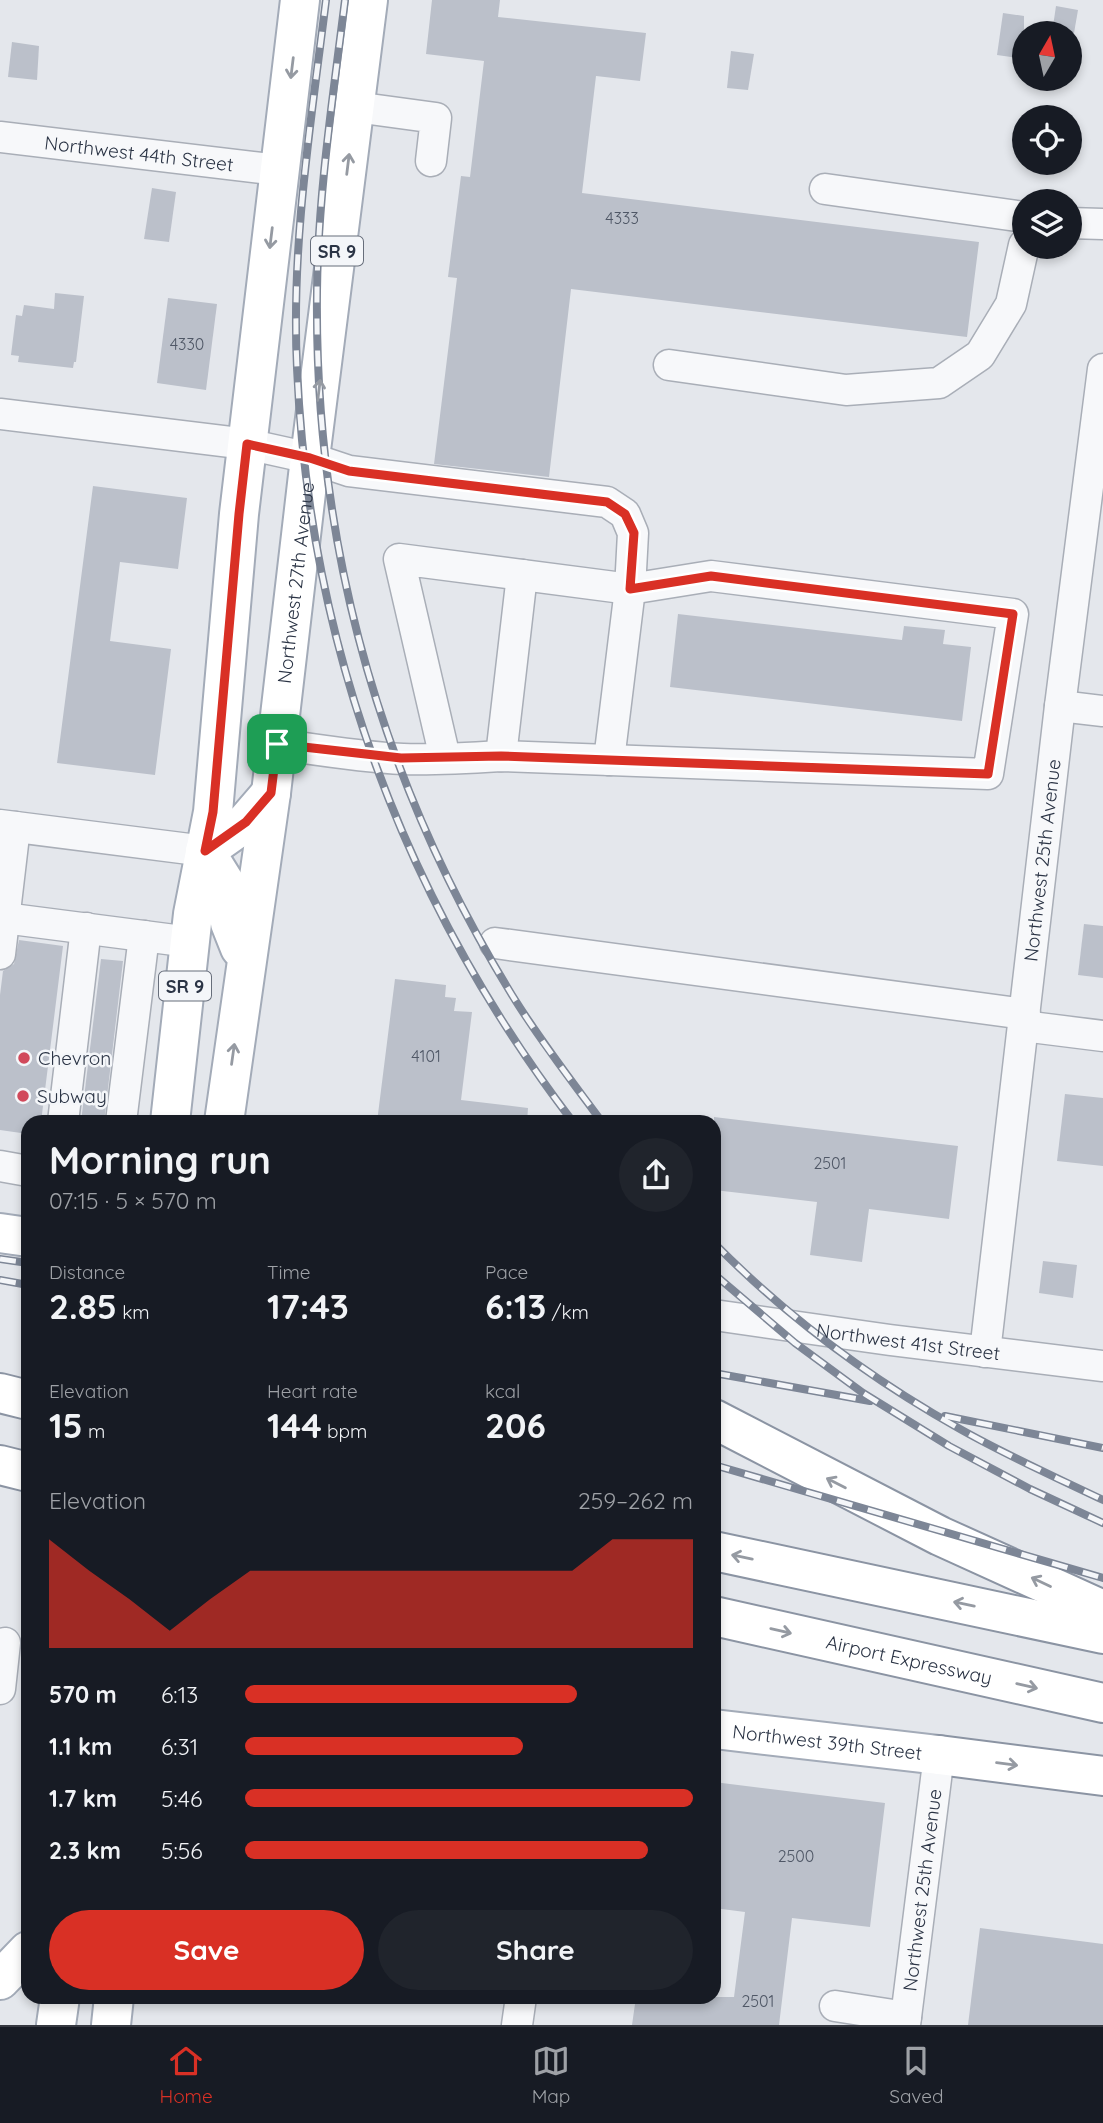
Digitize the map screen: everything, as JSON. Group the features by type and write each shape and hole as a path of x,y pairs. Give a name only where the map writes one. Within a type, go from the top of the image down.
{"main road":[{"name":"SR 9","path":"171,1115 190,942 213,812 239,514 300,0"},
{"name":"Northwest 27th Avenue","path":"225,1115 271,793 368,0"},
{"path":"246,962 230,923 225,883 205,851 246,822 271,793"},
{"path":"0,1233 21,1236"},
{"path":"0,1393 21,1398"},
{"path":"721,1423 940,1536 1103,1610"},
{"path":"0,1465 21,1471"},
{"path":"0,1472 21,1473"},
{"path":"721,1552 1103,1634"},
{"name":"Airport Expressway","path":"721,1618 1103,1703"},
{"name":"Northwest 39th Street","path":"721,1730 1103,1776"},
{"path":"0,1980 21,1958"},
{"path":"56,2025 59,2004"},
{"path":"111,2025 113,2004"}],"street":[{"path":"355,107 436,118 431,161"},
{"name":"Northwest 44th Street","path":"0,137 279,170"},
{"path":"825,189 1012,215"},
{"path":"1082,223 1103,224"},
{"path":"669,365 846,390 939,383 980,355 1011,304 1021,259"},
{"name":"Northwest 25th Avenue","path":"985,1352 1060,706 1103,369"},
{"path":"0,414 247,444 310,458 349,471 607,502 625,514 634,533 630,589 609,760"},
{"path":"277,744 401,758 445,758 501,756 988,774 1013,614 711,576 630,589 399,559 445,758"},
{"path":"501,756 523,575"},
{"path":"1060,706 1103,711"},
{"path":"0,954 8,826 205,851"},
{"path":"4,918 190,942"},
{"path":"64,1115 86,928"},
{"path":"122,1115 144,936"},
{"path":"495,943 1024,1020 1103,1036"},
{"path":"0,1166 21,1170"},
{"name":"Northwest 41st Street","path":"721,1316 1103,1366"},
{"path":"0,1689 11,1644"},
{"name":"Northwest 25th Avenue","path":"906,2021 939,1755"},
{"path":"517,2025 520,2004"},
{"path":"835,2006 906,2021"}],"building":[{"path":"432,0 500,0 498,17 646,33 640,81 596,76 582,193 979,242 967,337 571,289 549,477 434,464 457,278 448,277 461,176 470,177 484,61 426,54"},
{"path":"1056,6 1078,10 1076,21 1054,21"},
{"path":"1003,13 1024,16 1024,21 1012,21 1012,57 997,55"},
{"path":"12,42 39,46 37,80 8,77"},
{"path":"731,51 754,54 748,90 727,88"},
{"path":"152,188 176,192 169,242 144,239"},
{"path":"55,293 84,296 73,368 18,362 19,356 11,355 16,315 22,316 24,305 54,309"},
{"path":"168,298 217,304 206,390 157,383"},
{"path":"93,486 187,498 178,569 120,562 110,641 171,649 155,775 57,763"},
{"path":"678,614 902,640 904,626 945,630 943,644 971,647 962,721 670,687"},
{"path":"1084,924 1103,926 1103,978 1078,975"},
{"name":"Chevron","path":"19,940 63,946 42,1115 21,1115 21,1133 0,1130 0,995 3,971 14,964"},
{"path":"101,959 123,961 105,1115 82,1115"},
{"path":"395,979 446,985 445,997 456,998 454,1011 472,1012 461,1100 528,1108 528,1115 378,1115"},
{"path":"1065,1094 1103,1098 1103,1166 1057,1161"},
{"path":"721,1118 958,1146 949,1219 869,1209 862,1262 810,1255 817,1202 721,1191"},
{"path":"1043,1261 1077,1265 1073,1298 1039,1293"},
{"path":"721,1783 885,1803 870,1927 792,1918 779,2025 632,2025 635,2004 721,2004 721,1997 734,1997 745,1912 721,1909"},
{"path":"980,1928 1103,1944 1103,2025 968,2025"}],"railway":[{"path":"326,0 304,184 296,322 305,471 321,572 345,670 376,766 415,859 460,950 513,1038 568,1115"},
{"path":"345,0 323,182 317,291 319,385 328,478 343,569 364,658 392,745 425,830 466,913 512,995 597,1115"},
{"path":"721,1250 800,1321 894,1389 977,1439 1103,1500"},
{"path":"0,1259 21,1262"},
{"path":"0,1280 21,1284"},
{"path":"721,1280 795,1343 863,1393 949,1446 1030,1489 1103,1523"},
{"path":"721,1374 870,1401"},
{"path":"945,1416 1103,1448"},
{"path":"721,1467 1103,1578"}],"place":[{"name":"Chevron","path":"24,1058"},
{"name":"Subway","path":"23,1096"}],"route":[{"path":"247,444 310,458 349,471 607,502 625,514 634,533 630,589 711,576 1013,614 988,774 501,756 401,758 277,744 271,793 246,822 205,851 213,812 247,444"}]}
